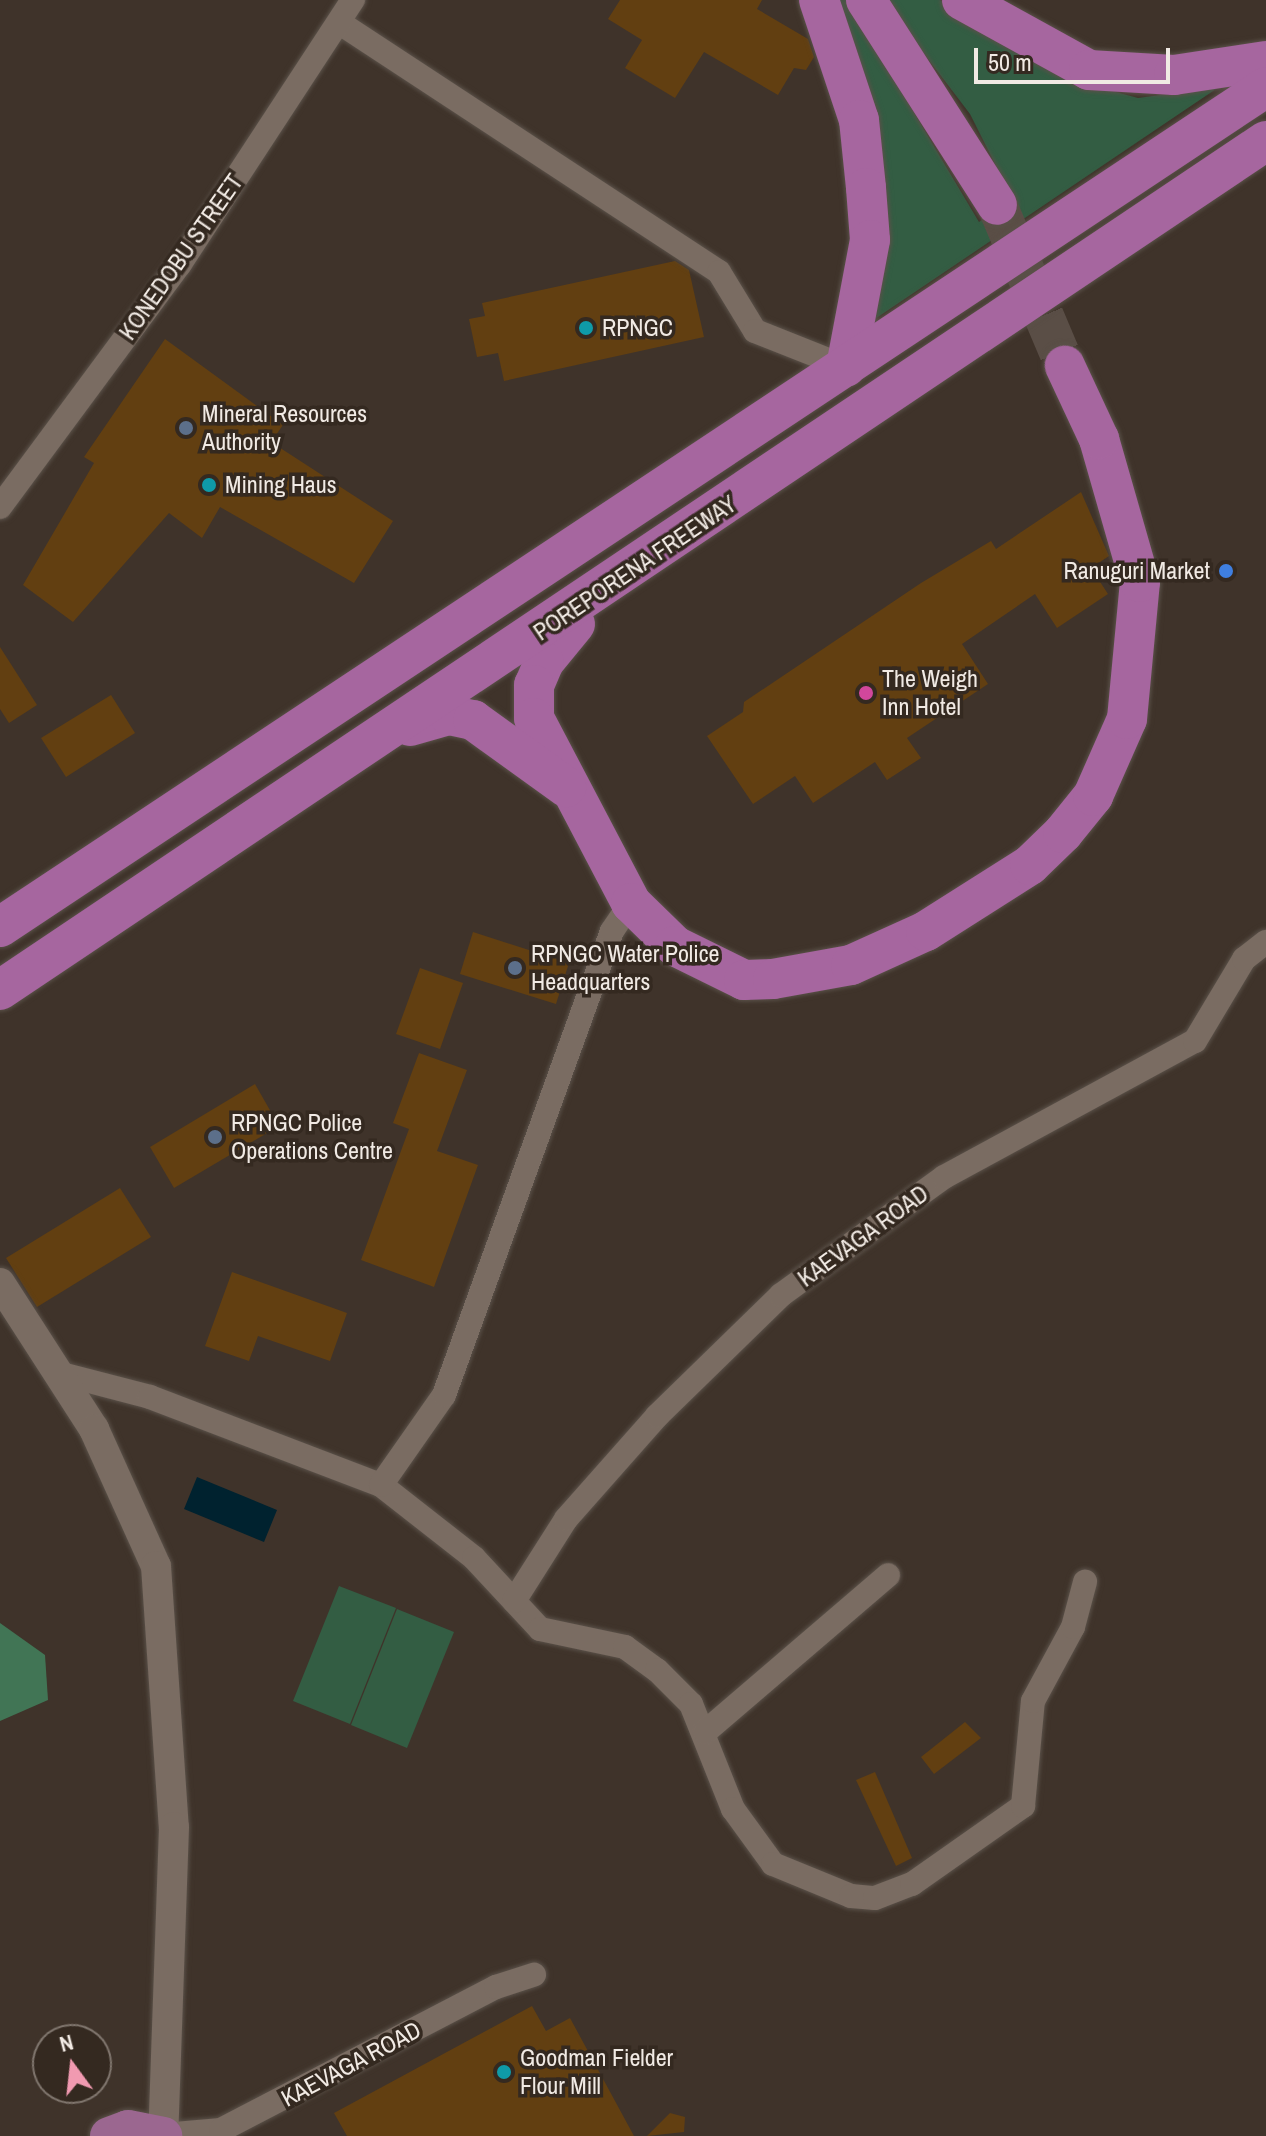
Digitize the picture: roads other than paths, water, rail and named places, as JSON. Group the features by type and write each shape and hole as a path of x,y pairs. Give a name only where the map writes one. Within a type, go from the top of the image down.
{"highway":[{"path":"819,0 859,120 870,240 846,367"},
{"path":"866,0 997,205"},
{"path":"962,0 1089,70 1174,75 1266,61"},
{"name":"POREPORENA FREEWAY","path":"0,927 1266,87"},
{"name":"POREPORENA FREEWAY","path":"0,990 397,730 1266,141"},
{"path":"624,576 555,644 534,685 534,718 631,903 675,946 744,980 851,965 974,905 1030,865 1093,796 1127,719 1140,582 1099,439 1065,366"},
{"path":"397,730 449,715 473,720 573,791"}],"main road":[{"path":"109,2136 128,2129 163,2136"}],"street":[{"name":"KONEDOBU STREET","path":"0,507 180,264 353,0"},
{"path":"340,23 719,272 755,331 846,367"},
{"path":"381,1485 444,1395 612,931 631,903"},
{"name":"KAEVAGA ROAD","path":"514,1601 566,1519 781,1295 944,1177 1195,1041 1244,959 1266,942"},
{"path":"0,1283 58,1373 137,1514 156,1566 164,1624 174,1827 163,2136"},
{"path":"58,1373 150,1397 381,1485 474,1558 540,1629 640,1657 691,1704 705,1732 733,1809 773,1864 851,1896 875,1898 912,1884 958,1857 1027,1798 1033,1701 1073,1627 1085,1582"},
{"path":"705,1732 888,1575"},
{"name":"KAEVAGA ROAD","path":"163,2136 221,2130 496,1987 534,1975"}],"water":[{"path":"197,1477 277,1510 264,1542 184,1509"}],"tunnel":[{"path":"997,205 1065,366"}],"place":[{"name":"RPNGC","path":"586,328"},
{"name":"Mineral Resources Authority","path":"186,428"},
{"name":"Mining Haus","path":"209,485"},
{"name":"Ranuguri Market","path":"1226,571"},
{"name":"The Weigh Inn Hotel","path":"866,693"},
{"name":"RPNGC Water Police Headquarters","path":"515,968"},
{"name":"RPNGC Police Operations Centre","path":"215,1137"},
{"name":"Goodman Fielder Flour Mill","path":"504,2072"}]}
